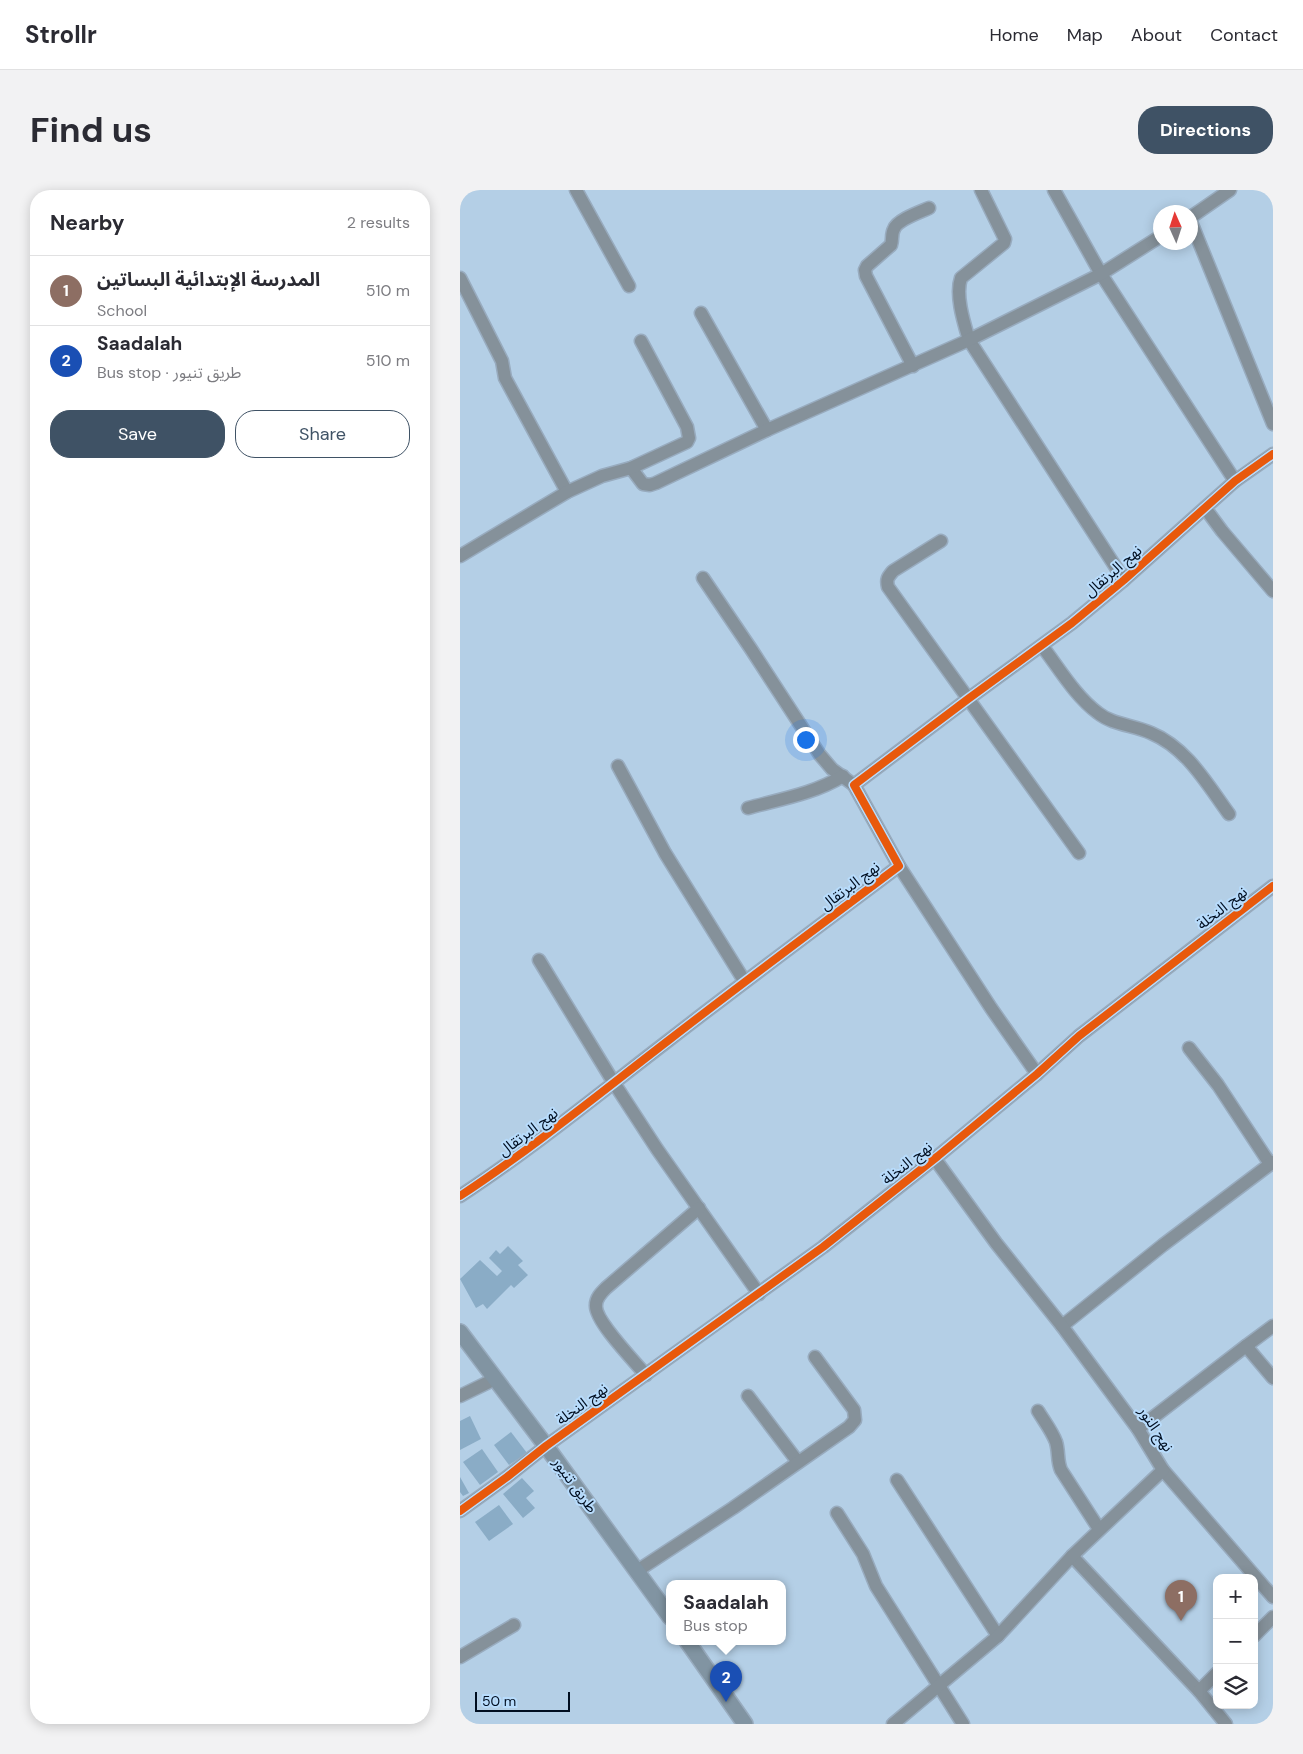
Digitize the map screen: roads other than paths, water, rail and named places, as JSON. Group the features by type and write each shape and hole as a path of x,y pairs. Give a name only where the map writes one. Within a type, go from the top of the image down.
{"main road":[{"name":"طريق تنيور","path":"460,1332 546,1446 666,1611"},
{"path":"689,1645 741,1722"}],"street":[{"path":"576,190 629,286"},
{"path":"982,190 1004,239 1004,243 961,278 959,292 964,325 969,340 1124,580"},
{"path":"1054,190 1100,274 1235,481"},
{"path":"1198,212 1230,190"},
{"path":"913,366 866,276 865,270 891,244 893,230 899,223 929,208"},
{"path":"631,468 643,484 650,485 767,430 969,340 1100,274 1153,240"},
{"path":"1198,241 1273,424"},
{"path":"460,278 502,361 505,378 567,492"},
{"path":"701,313 767,430"},
{"path":"460,556 567,492 602,476 631,468 686,442 689,438 687,427 641,341"},
{"name":"نهج البرتقال","path":"460,1196 547,1136 898,866 854,785 1072,623 1124,580 1235,481 1273,454"},
{"path":"1205,508 1273,591"},
{"path":"941,541 893,571 886,581 888,587 1080,853"},
{"path":"703,578 820,755 832,769 854,785"},
{"path":"1042,646 1083,700 1098,713 1113,722 1152,733 1178,749 1191,762 1229,814"},
{"path":"618,766 665,852 745,982"},
{"path":"748,808 814,791 825,787 843,776"},
{"path":"898,866 991,1008 1037,1074"},
{"name":"نهج النخلة","path":"460,1511 546,1446 823,1246 935,1159 1037,1074 1079,1036 1273,886"},
{"path":"539,960 614,1083 657,1149 758,1294"},
{"path":"1062,1326 1163,1245 1271,1163 1218,1086 1189,1048"},
{"name":"نهج النور","path":"893,1724 998,1636 1072,1556 1162,1470 1138,1429 1062,1326 996,1243 935,1159"},
{"path":"646,1375 603,1323 596,1312 596,1303 599,1295 606,1288 699,1208"},
{"path":"1138,1429 1273,1326"},
{"path":"1246,1346 1273,1378"},
{"path":"637,1571 733,1508 849,1427 855,1420 854,1410 815,1357"},
{"path":"460,1396 495,1379"},
{"path":"748,1396 798,1462"},
{"path":"1038,1411 1056,1442 1058,1463 1061,1470 1099,1529"},
{"path":"1162,1470 1273,1597"},
{"path":"897,1480 998,1636"},
{"path":"837,1512 863,1554 876,1586 964,1724"},
{"path":"1072,1556 1199,1692 1226,1724"},
{"path":"1258,1632 1273,1617"},
{"path":"460,1657 514,1624"},
{"path":"1199,1692 1213,1678"}],"place":[{"name":"المدرسة الإبتدائية البساتين","path":"1181,1621"},
{"name":"Saadalah","path":"726,1702"}]}
